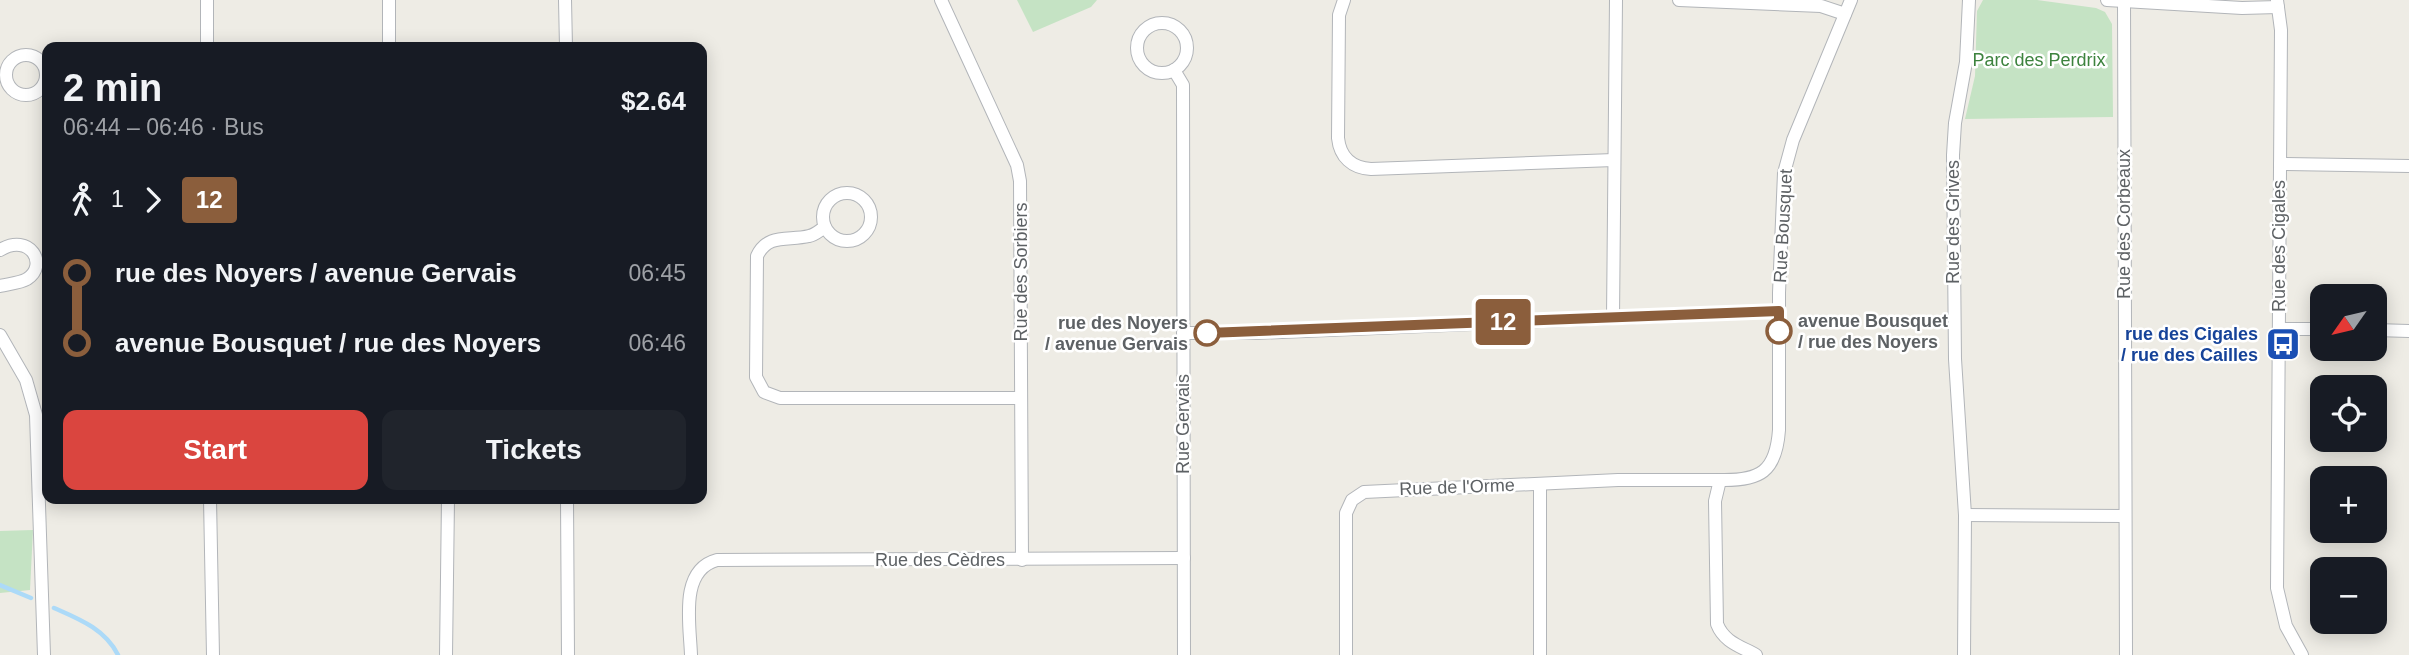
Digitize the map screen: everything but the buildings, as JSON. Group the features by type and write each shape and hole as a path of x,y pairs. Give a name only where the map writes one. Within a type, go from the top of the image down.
{"street":[{"path":"206,0 206,42"},
{"path":"389,0 389,42"},
{"path":"565,0 566,42"},
{"name":"Rue des Sorbiers","path":"941,0 1019,173 1022,560"},
{"path":"1343,0 1339,15 1338,138 1342,152 1356,166 1371,169 1614,160"},
{"path":"1614,318 1616,0"},
{"path":"1679,0 1821,6 1845,14"},
{"name":"Rue Bousquet","path":"1720,480 1756,477 1765,471 1774,457 1779,430 1779,311 1782,197 1786,162 1807,103 1851,0"},
{"name":"Rue des Grives","path":"1964,655 1965,515 1955,359 1953,155 1956,116 1966,62 1969,0"},
{"path":"2107,0 2242,8 2278,4"},
{"name":"Rue des Corbeaux","path":"2124,2 2126,655"},
{"name":"Rue des Cigales","path":"2278,4 2281,30 2277,588 2286,626 2302,655"},
{"path":"1151,25 1174,25 1185,36 1188,51 1185,59 1174,70 1157,72 1142,63 1138,55 1139,38 1151,25"},
{"name":"Rue Gervais","path":"1174,70 1183,85 1184,655"},
{"path":"2280,164 2409,166"},
{"path":"825,227 811,236 771,240 761,248 757,256 755,377 764,392 780,398 1021,398"},
{"path":"0,250 11,244 21,244 31,250 36,261 35,269 28,278 0,286"},
{"path":"1183,333 1255,333 1779,311"},
{"path":"2279,329 2310,329"},
{"path":"2387,330 2409,331"},
{"path":"0,335 26,380 36,415 44,655"},
{"name":"Rue de l'Orme","path":"1346,655 1346,513 1356,497 1373,490 1618,480 1720,480"},
{"path":"1720,480 1715,501 1716,619 1725,638 1756,655"},
{"path":"1540,655 1541,484"},
{"path":"210,504 213,655"},
{"path":"446,655 448,504"},
{"path":"567,504 568,655"},
{"path":"1965,515 2125,516"},
{"name":"Rue des Cèdres","path":"691,655 692,582 698,569 717,560 1184,558"}],"green space":[{"path":"1017,0 1097,0 1091,7 1033,32"},
{"name":"Parc des Perdrix","path":"1983,0 2037,0 2096,8 2105,12 2112,24 2113,117 1965,119 1975,76 1977,11"},
{"path":"33,530 30,590 0,593 0,531"}],"waterway":[{"path":"0,585 31,598"},
{"path":"54,608 99,632 118,655"}],"bus line":[{"name":"12","path":"1207,333 1779,311 1779,331"}],"place":[{"name":"avenue Bousquet / rue des Noyers","path":"1779,331"},
{"name":"rue des Noyers / avenue Gervais","path":"1207,333"},
{"name":"rue des Cigales / rue des Cailles","path":"2283,344"}]}
